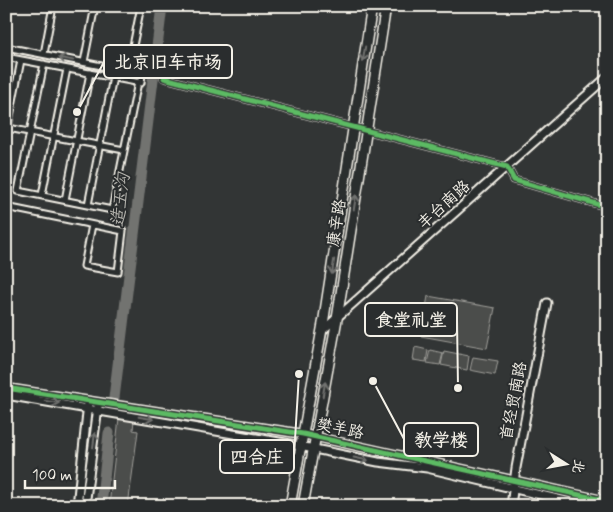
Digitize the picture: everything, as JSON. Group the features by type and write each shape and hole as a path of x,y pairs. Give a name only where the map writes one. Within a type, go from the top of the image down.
{"main road":[{"name":"康辛路","path":"290,506 322,331 372,6"},
{"name":"康辛路","path":"303,506 336,320 386,6"}],"street":[{"path":"44,54 53,6"},
{"path":"84,62 96,6"},
{"path":"128,72 141,6"},
{"path":"6,47 142,74 141,83 6,57"},
{"path":"6,137 21,60"},
{"path":"44,64 18,191 112,210 138,82"},
{"path":"42,196 67,69"},
{"path":"65,200 90,73"},
{"name":"丰台南路","path":"322,331 607,77"},
{"path":"88,205 113,78"},
{"path":"164,78 507,167 514,180 607,207"},
{"path":"8,128 124,150"},
{"path":"6,208 123,231 118,272 84,266 92,225"},
{"name":"首经贸南路","path":"511,506 514,480 548,302"},
{"name":"樊羊路","path":"6,388 98,406 302,440 378,462 427,468 587,506"},
{"name":"樊羊路","path":"6,395 88,404"},
{"path":"77,506 88,404"},
{"path":"85,506 98,406"},
{"name":"樊羊路","path":"98,406 302,440 514,480 607,501"}],"shaded area":[{"path":"428,296 495,308 487,348 421,336"},
{"path":"415,347 428,350 426,362 413,360"},
{"path":"430,350 443,353 440,365 427,363"},
{"path":"444,351 469,356 467,370 441,365"},
{"path":"473,357 498,361 495,375 470,370"},
{"path":"119,418 134,420 133,430 138,431 128,506 109,506"}],"waterway":[{"name":"造玉沟","path":"114,398 162,6"},
{"name":"造玉沟","path":"101,506 109,433"}],"cycle path":[{"path":"164,78 507,167 514,180 607,207"},
{"path":"6,388 303,434 607,501"}],"place":[{"name":"北京旧车市场","path":"77,112"},
{"name":"四合庄","path":"299,374"},
{"name":"教学楼","path":"373,381"},
{"name":"食堂礼堂","path":"458,388"}]}
